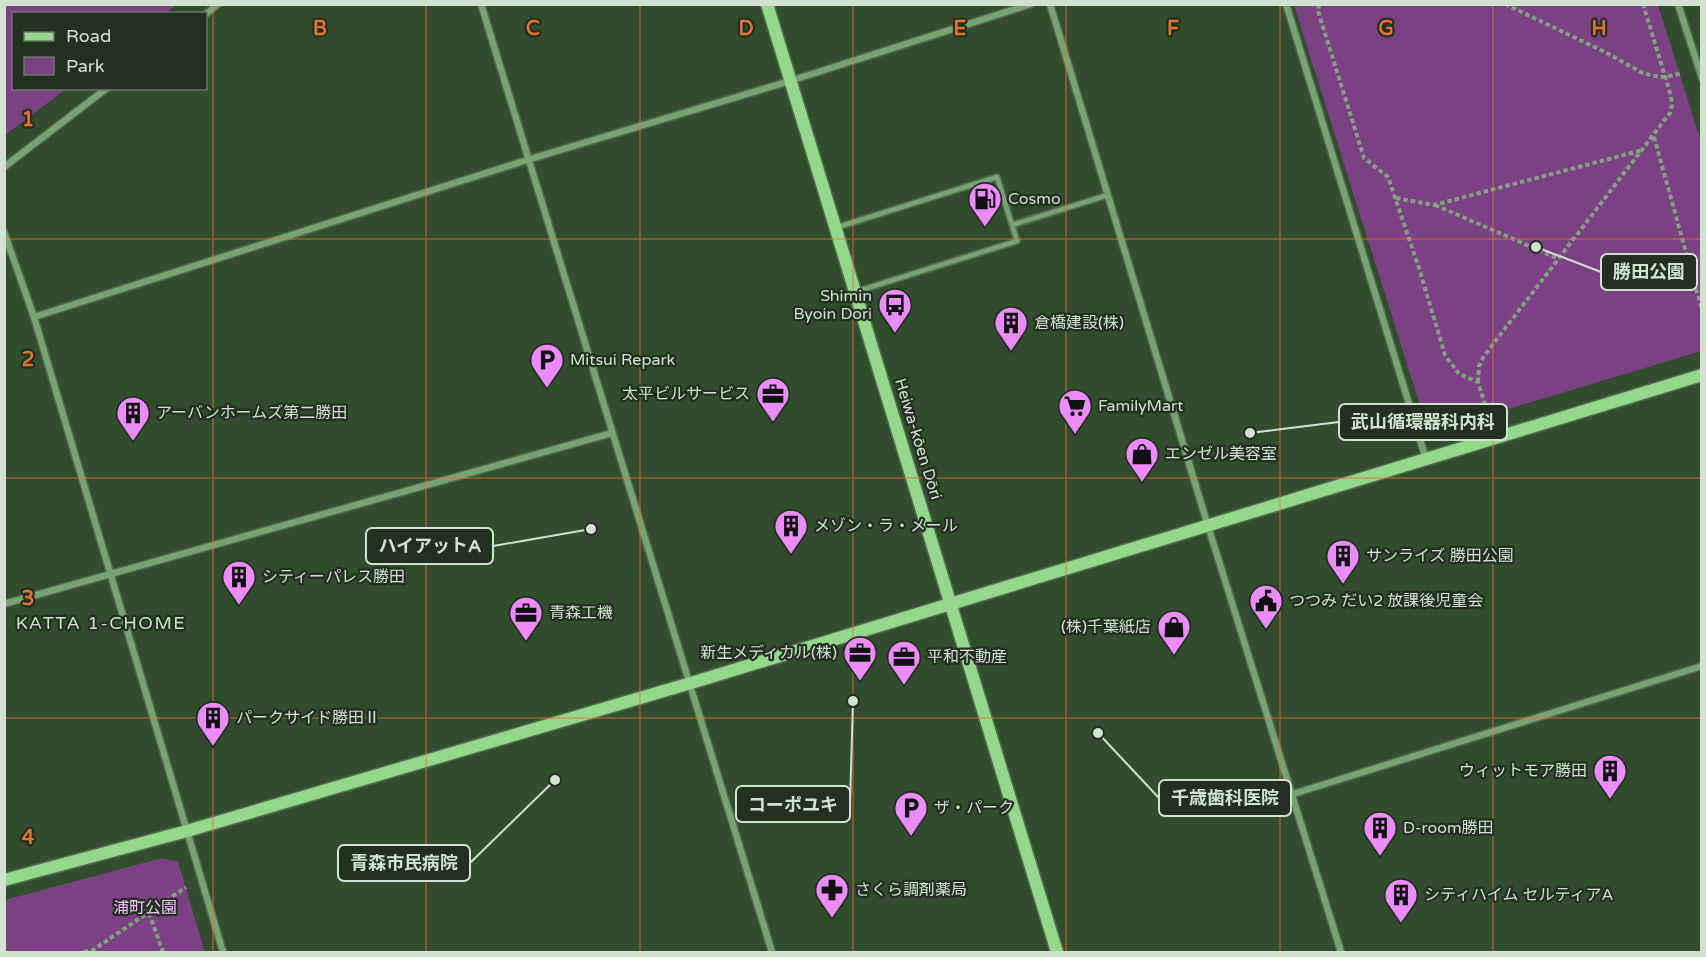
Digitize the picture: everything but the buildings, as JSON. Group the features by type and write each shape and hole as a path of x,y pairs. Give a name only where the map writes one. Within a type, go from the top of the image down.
{"street":[{"path":"481,4 527,160 691,683 772,952"},
{"name":"Heiwa-kōen Dōri","path":"767,4 1058,952"},
{"path":"34,317 527,160 790,81 1031,4"},
{"path":"1050,4 1208,526 1341,952"},
{"path":"1286,4 1426,460"},
{"path":"1678,4 1701,78"},
{"path":"4,167 104,90"},
{"path":"4,232 34,317 224,952"},
{"path":"4,880 187,831 691,683 1701,375"},
{"path":"4,604 612,433"},
{"path":"1293,794 1701,666"}],"lane":[{"path":"835,227 996,177 1017,241 855,292"},
{"path":"1012,225 1108,195"}],"path":[{"path":"1319,4 1318,11 1364,158 1388,177 1445,355 1458,374 1478,382"},
{"path":"1505,4 1641,72 1653,76 1665,76 1699,69"},
{"path":"1490,418 1478,382 1479,366 1484,356 1670,113 1672,105 1665,76 1643,4"},
{"path":"1653,136 1701,310"},
{"path":"1434,205 1643,150"},
{"path":"1396,198 1434,205 1558,260"},
{"path":"84,952 93,950 186,887 202,879"},
{"path":"149,913 163,952"}],"green space":[{"path":"5,4 177,4 166,12 12,12 12,90 65,90 5,135"},
{"path":"1294,5 1658,5 1701,142 1701,351 1438,430 1426,424"},
{"name":"浦町公園","path":"162,858 178,862 205,952 5,952 5,900"}],"place":[{"name":"Cosmo","path":"985,228"},
{"name":"勝田公園","path":"1536,247"},
{"name":"Shimin Byoin Dori","path":"895,334"},
{"name":"倉橋建設(株)","path":"1011,352"},
{"name":"Mitsui Repark","path":"547,389"},
{"name":"太平ビルサービス","path":"773,423"},
{"name":"武山循環器科内科","path":"1250,433"},
{"name":"FamilyMart","path":"1075,435"},
{"name":"アーバンホームズ第二勝田","path":"133,442"},
{"name":"エンゼル美容室","path":"1142,483"},
{"name":"ハイアットA","path":"591,529"},
{"name":"メゾン・ラ・メール","path":"791,555"},
{"name":"サンライズ 勝田公園","path":"1343,585"},
{"name":"シティーパレス勝田","path":"239,606"},
{"name":"つつみ だい2 放課後児童会","path":"1266,630"},
{"name":"青森工機","path":"526,642"},
{"name":"(株)千葉紙店","path":"1174,656"},
{"name":"新生メディカル(株)","path":"860,682"},
{"name":"平和不動産","path":"904,686"},
{"name":"コーポユキ","path":"853,701"},
{"name":"千歳歯科医院","path":"1098,733"},
{"name":"パークサイド勝田Ⅱ","path":"213,747"},
{"name":"青森市民病院","path":"555,780"},
{"name":"ウィットモア勝田","path":"1610,800"},
{"name":"ザ・パーク","path":"911,837"},
{"name":"D-room勝田","path":"1380,857"},
{"name":"さくら調剤薬局","path":"832,919"},
{"name":"シティハイム セルティアA","path":"1401,924"}],"district":[{"name":"KATTA 1-CHOME","path":"101,623"}]}
